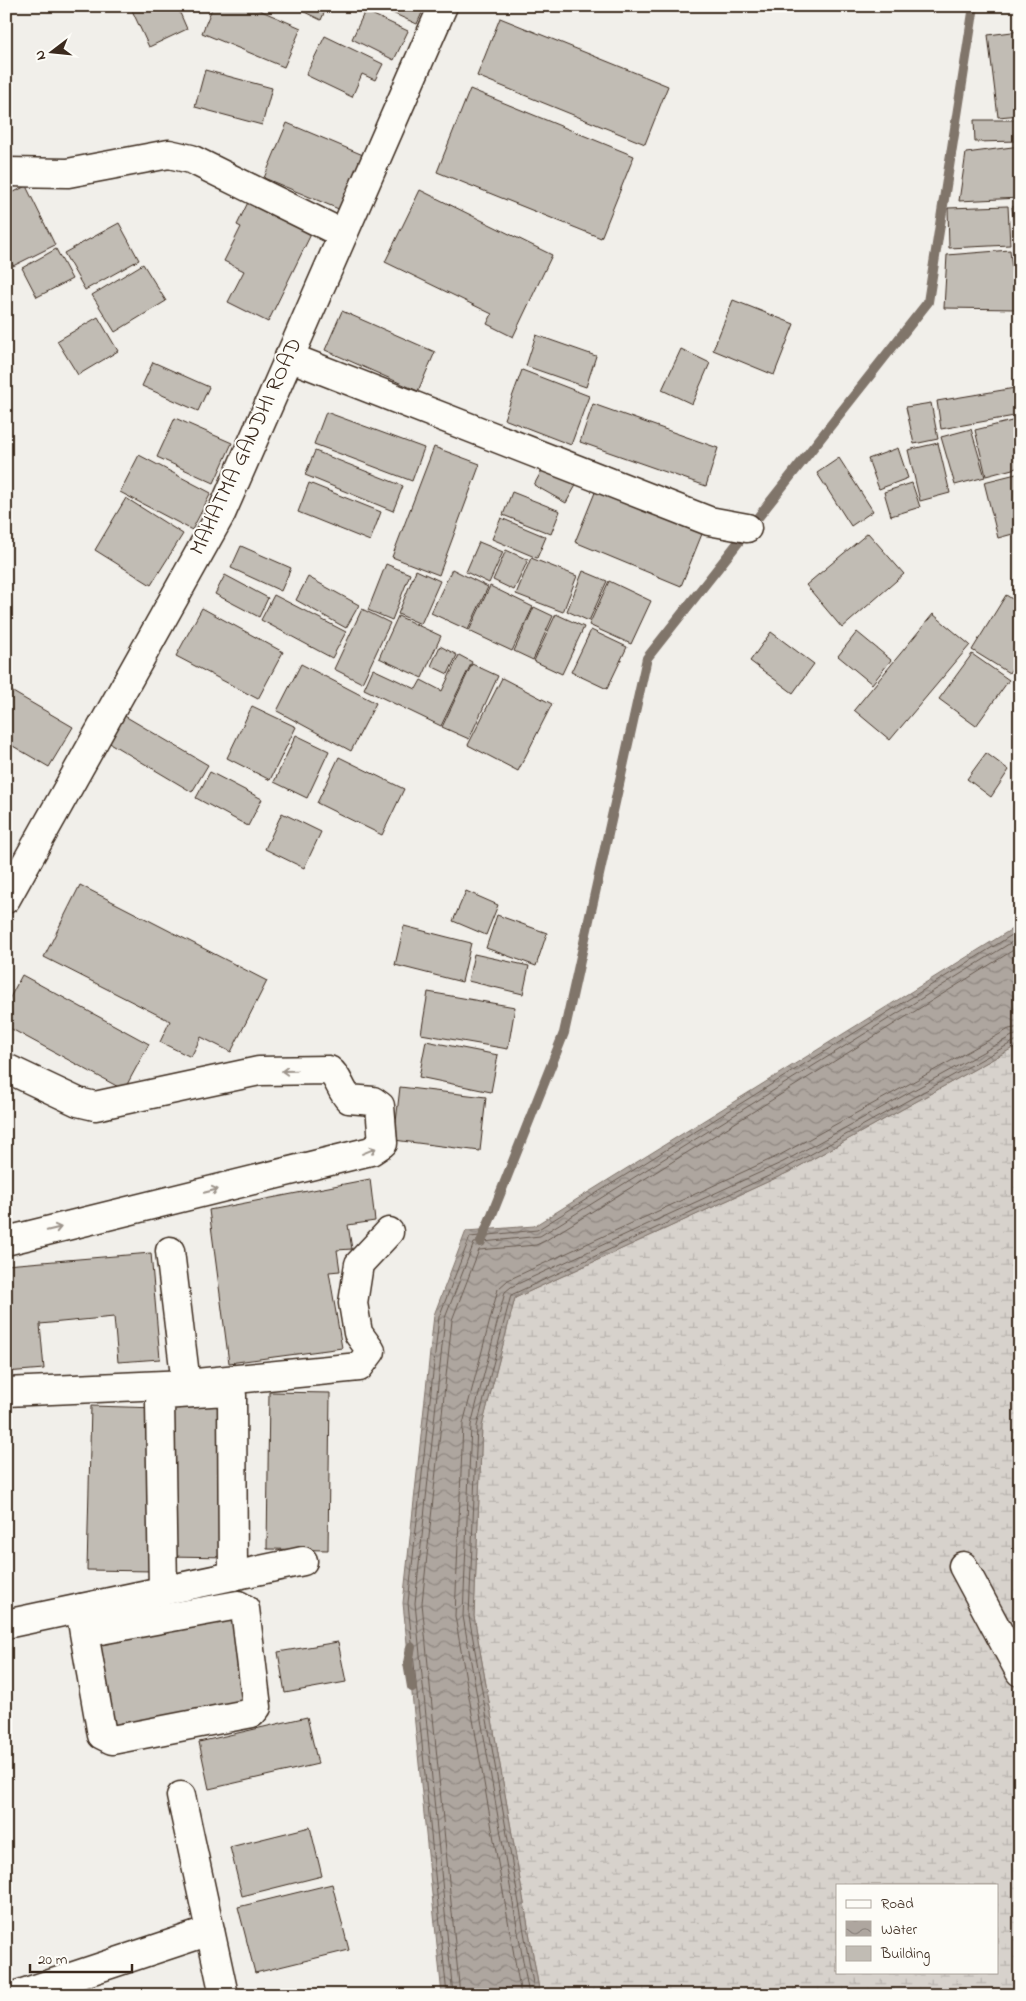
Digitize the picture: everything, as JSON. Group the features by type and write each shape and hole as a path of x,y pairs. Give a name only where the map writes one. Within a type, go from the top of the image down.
{"street":[{"name":"MAHATMA GANDHI ROAD","path":"6,899 221,514 443,6"},
{"path":"6,172 68,173 169,154 191,159 343,234"},
{"path":"290,358 710,522 747,528"},
{"path":"6,1068 78,1102 95,1106 259,1072 329,1070 335,1074 344,1094 349,1099 373,1101 380,1106 383,1143 372,1152 6,1241"},
{"path":"6,1392 186,1384 359,1368 371,1351 358,1333 353,1303 359,1264 388,1232"},
{"path":"170,1251 186,1384"},
{"path":"163,1580 160,1402 163,1395 226,1391 232,1395 223,1572"},
{"path":"82,1620 163,1580 303,1560"},
{"path":"963,1566 1020,1672"},
{"path":"6,1624 82,1620 238,1605 246,1610 258,1707 252,1713 112,1740 102,1735 82,1620"},
{"path":"182,1796 224,1995"},
{"path":"17,1995 210,1931"}],"green space":[{"path":"1020,1044 1020,1995 540,1995 474,1616 482,1426 515,1298 789,1172"}],"water":[{"path":"1020,924 1020,1044 789,1172 515,1298 482,1426 474,1616 540,1995 442,1995 403,1603 434,1315 466,1231 534,1226"}],"building":[{"path":"130,6 177,6 187,29 149,47"},
{"path":"213,6 250,6 301,28 284,67 202,33"},
{"path":"292,6 327,6 321,20"},
{"path":"377,6 425,6 417,24"},
{"path":"365,11 408,31 394,60 352,39"},
{"path":"500,18 668,86 645,144 477,76"},
{"path":"1020,31 1020,115 998,117 988,35"},
{"path":"325,36 383,64 375,80 362,74 352,97 306,75"},
{"path":"205,70 272,88 262,125 195,107"},
{"path":"470,89 634,156 601,238 437,172"},
{"path":"974,120 1020,120 1020,141 975,142"},
{"path":"287,123 363,155 341,210 264,178"},
{"path":"1020,146 1020,198 959,201 966,153"},
{"path":"26,186 55,245 13,266 6,251 6,196"},
{"path":"420,190 552,255 513,337 487,324 492,314 385,262"},
{"path":"252,194 315,226 268,322 228,302 244,271 224,261 241,227 237,225"},
{"path":"1008,206 1010,245 949,248 948,208"},
{"path":"1020,206 1020,245 1016,245 1012,207"},
{"path":"119,223 139,260 85,290 64,253"},
{"path":"1020,248 1020,304 1014,249"},
{"path":"56,249 72,279 37,297 22,268"},
{"path":"1010,250 1016,309 944,308 947,255"},
{"path":"143,264 166,301 115,332 92,295"},
{"path":"733,300 794,324 774,375 713,350"},
{"path":"342,311 435,352 418,391 325,350"},
{"path":"98,317 118,351 78,375 57,341"},
{"path":"536,335 596,356 586,387 526,366"},
{"path":"681,349 710,363 692,404 662,390"},
{"path":"153,362 209,387 198,411 142,386"},
{"path":"522,370 589,396 571,445 504,419"},
{"path":"1015,388 1020,415 941,429 937,401"},
{"path":"931,403 938,439 914,444 906,407"},
{"path":"593,404 718,448 706,486 580,442"},
{"path":"326,412 424,448 412,481 314,444"},
{"path":"175,418 232,443 214,483 157,457"},
{"path":"1020,419 1020,467 986,476 975,430"},
{"path":"971,429 985,477 955,485 941,437"},
{"path":"938,443 950,493 920,501 908,450"},
{"path":"434,447 480,464 439,575 392,557"},
{"path":"898,448 908,478 879,489 868,459"},
{"path":"315,451 403,486 393,511 305,475"},
{"path":"139,455 211,493 192,530 120,492"},
{"path":"839,458 873,511 851,526 817,473"},
{"path":"547,461 579,480 566,503 534,485"},
{"path":"1020,473 1020,532 998,538 984,482"},
{"path":"600,480 706,524 681,586 575,542"},
{"path":"309,483 381,512 370,541 298,512"},
{"path":"912,483 920,507 891,516 884,492"},
{"path":"512,492 560,511 551,534 503,515"},
{"path":"126,498 183,534 151,585 95,550"},
{"path":"501,518 546,537 537,558 492,539"},
{"path":"868,533 904,574 842,628 806,585"},
{"path":"479,542 503,552 489,583 466,572"},
{"path":"241,546 291,568 281,591 231,568"},
{"path":"506,550 528,560 514,590 493,580"},
{"path":"531,558 577,576 563,612 516,594"},
{"path":"386,564 410,574 392,620 368,610"},
{"path":"452,569 488,587 468,630 431,613"},
{"path":"416,570 440,581 421,624 398,614"},
{"path":"583,571 607,581 589,621 567,611"},
{"path":"225,575 268,598 259,617 215,594"},
{"path":"308,577 359,605 346,628 296,600"},
{"path":"609,581 651,601 631,644 589,625"},
{"path":"490,586 533,607 512,651 469,631"},
{"path":"274,595 346,632 332,658 261,620"},
{"path":"1006,595 1020,604 1020,656 1009,673 972,650"},
{"path":"534,607 553,616 533,660 514,651"},
{"path":"202,608 283,652 258,699 176,656"},
{"path":"362,609 390,623 362,683 334,669"},
{"path":"556,614 584,627 562,674 534,661"},
{"path":"933,614 970,645 890,740 854,710"},
{"path":"398,616 441,636 422,678 379,658"},
{"path":"591,630 627,647 607,689 571,672"},
{"path":"771,632 814,664 793,693 750,661"},
{"path":"857,632 891,660 872,684 838,656"},
{"path":"440,646 457,655 448,674 431,666"},
{"path":"972,654 1009,680 976,726 939,699"},
{"path":"459,655 472,662 441,726 364,689 373,669 416,689 421,680 442,691"},
{"path":"301,664 376,703 351,751 277,711"},
{"path":"472,664 498,676 469,739 442,727"},
{"path":"502,678 552,704 518,771 468,745"},
{"path":"6,688 73,727 49,767 6,742"},
{"path":"252,706 296,727 270,780 227,758"},
{"path":"123,715 208,765 192,792 108,742"},
{"path":"296,735 329,751 307,798 274,782"},
{"path":"986,753 1009,770 991,797 967,779"},
{"path":"339,757 404,789 382,835 317,803"},
{"path":"210,772 262,799 248,826 196,798"},
{"path":"282,813 321,832 304,868 265,849"},
{"path":"80,885 267,981 231,1052 201,1037 191,1057 160,1042 170,1021 44,957"},
{"path":"466,891 498,905 486,935 453,921"},
{"path":"497,915 547,933 536,966 486,948"},
{"path":"404,926 471,943 462,982 395,965"},
{"path":"474,954 529,966 523,994 468,981"},
{"path":"22,975 149,1044 124,1090 6,1026 6,1005"},
{"path":"428,992 515,1007 508,1049 421,1034"},
{"path":"426,1041 498,1055 491,1092 419,1077"},
{"path":"400,1087 486,1097 480,1151 394,1140"},
{"path":"370,1179 375,1221 348,1225 352,1249 337,1250 340,1271 329,1272 342,1348 229,1363 209,1210"},
{"path":"151,1253 160,1359 118,1362 114,1317 40,1324 44,1369 6,1372 6,1265"},
{"path":"269,1392 330,1393 328,1550 267,1549"},
{"path":"226,1395 231,1557 166,1556 166,1400"},
{"path":"91,1406 158,1408 154,1571 87,1570"},
{"path":"233,1611 253,1708 108,1733 91,1635"},
{"path":"338,1642 346,1682 285,1693 278,1652"},
{"path":"307,1717 318,1764 209,1789 199,1742"},
{"path":"310,1827 322,1876 242,1896 230,1847"},
{"path":"332,1884 349,1950 255,1973 238,1907"}],"waterway":[{"path":"481,1242 564,1033 647,658 928,302 974,6"},
{"path":"411,1647 408,1663 412,1687"}]}
